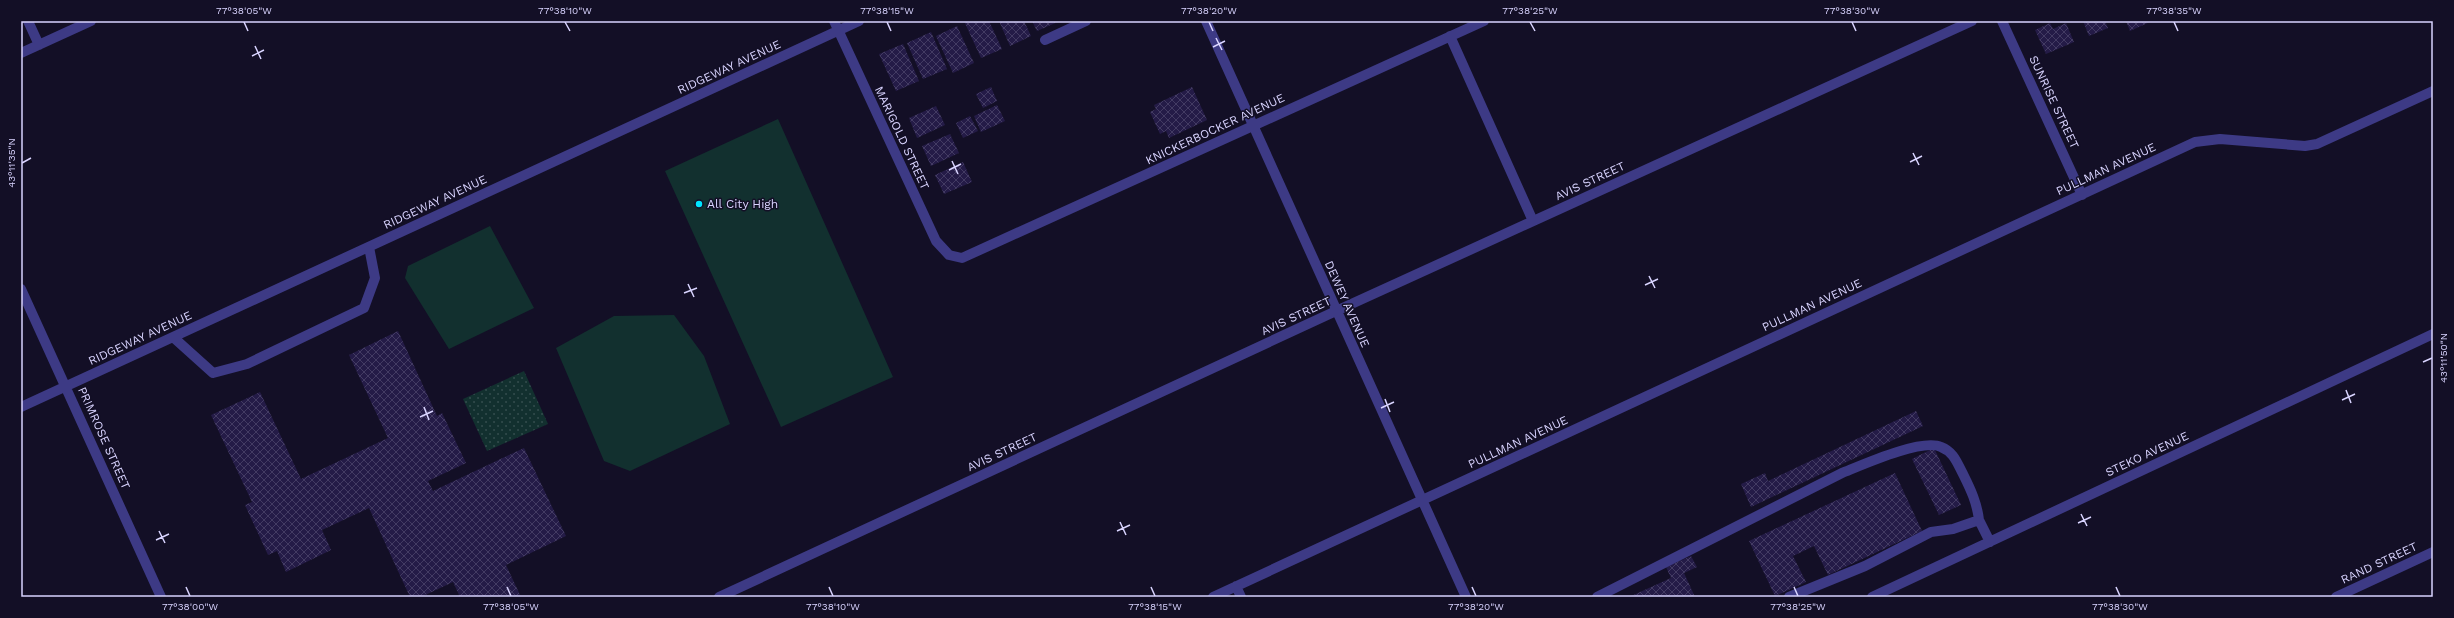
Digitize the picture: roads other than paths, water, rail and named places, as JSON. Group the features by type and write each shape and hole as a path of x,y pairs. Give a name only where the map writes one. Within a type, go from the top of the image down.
{"street":[{"path":"28,21 39,45"},
{"path":"21,53 91,21"},
{"name":"MARIGOLD STREET","path":"834,21 936,241 944,252 956,258"},
{"name":"RIDGEWAY AVENUE","path":"21,407 859,21"},
{"path":"1045,40 1086,21"},
{"name":"DEWEY AVENUE","path":"1206,21 1466,597"},
{"name":"KNICKERBOCKER AVENUE","path":"956,258 969,256 1484,21"},
{"name":"AVIS STREET","path":"719,597 1336,311 1972,21"},
{"name":"SUNRISE STREET","path":"2002,21 2082,195"},
{"path":"1450,36 1534,221"},
{"name":"PULLMAN AVENUE","path":"1213,597 2195,142 2220,139 2305,146 2317,144 2433,91"},
{"path":"173,337 214,373 247,364 364,308 375,278 368,247"},
{"name":"PRIMROSE STREET","path":"21,289 161,597"},
{"name":"STEKO AVENUE","path":"1872,597 2433,334"},
{"path":"1597,597 1842,474 1882,457 1924,445 1940,446 1953,454 1977,503 1979,520 1990,542"},
{"path":"1789,597 1865,566 1931,532 1953,529 1979,520"},
{"name":"RAND STREET","path":"2336,597 2433,552"},
{"path":"1236,586 1241,597"}],"place":[{"name":"All City High","path":"699,204"}]}
